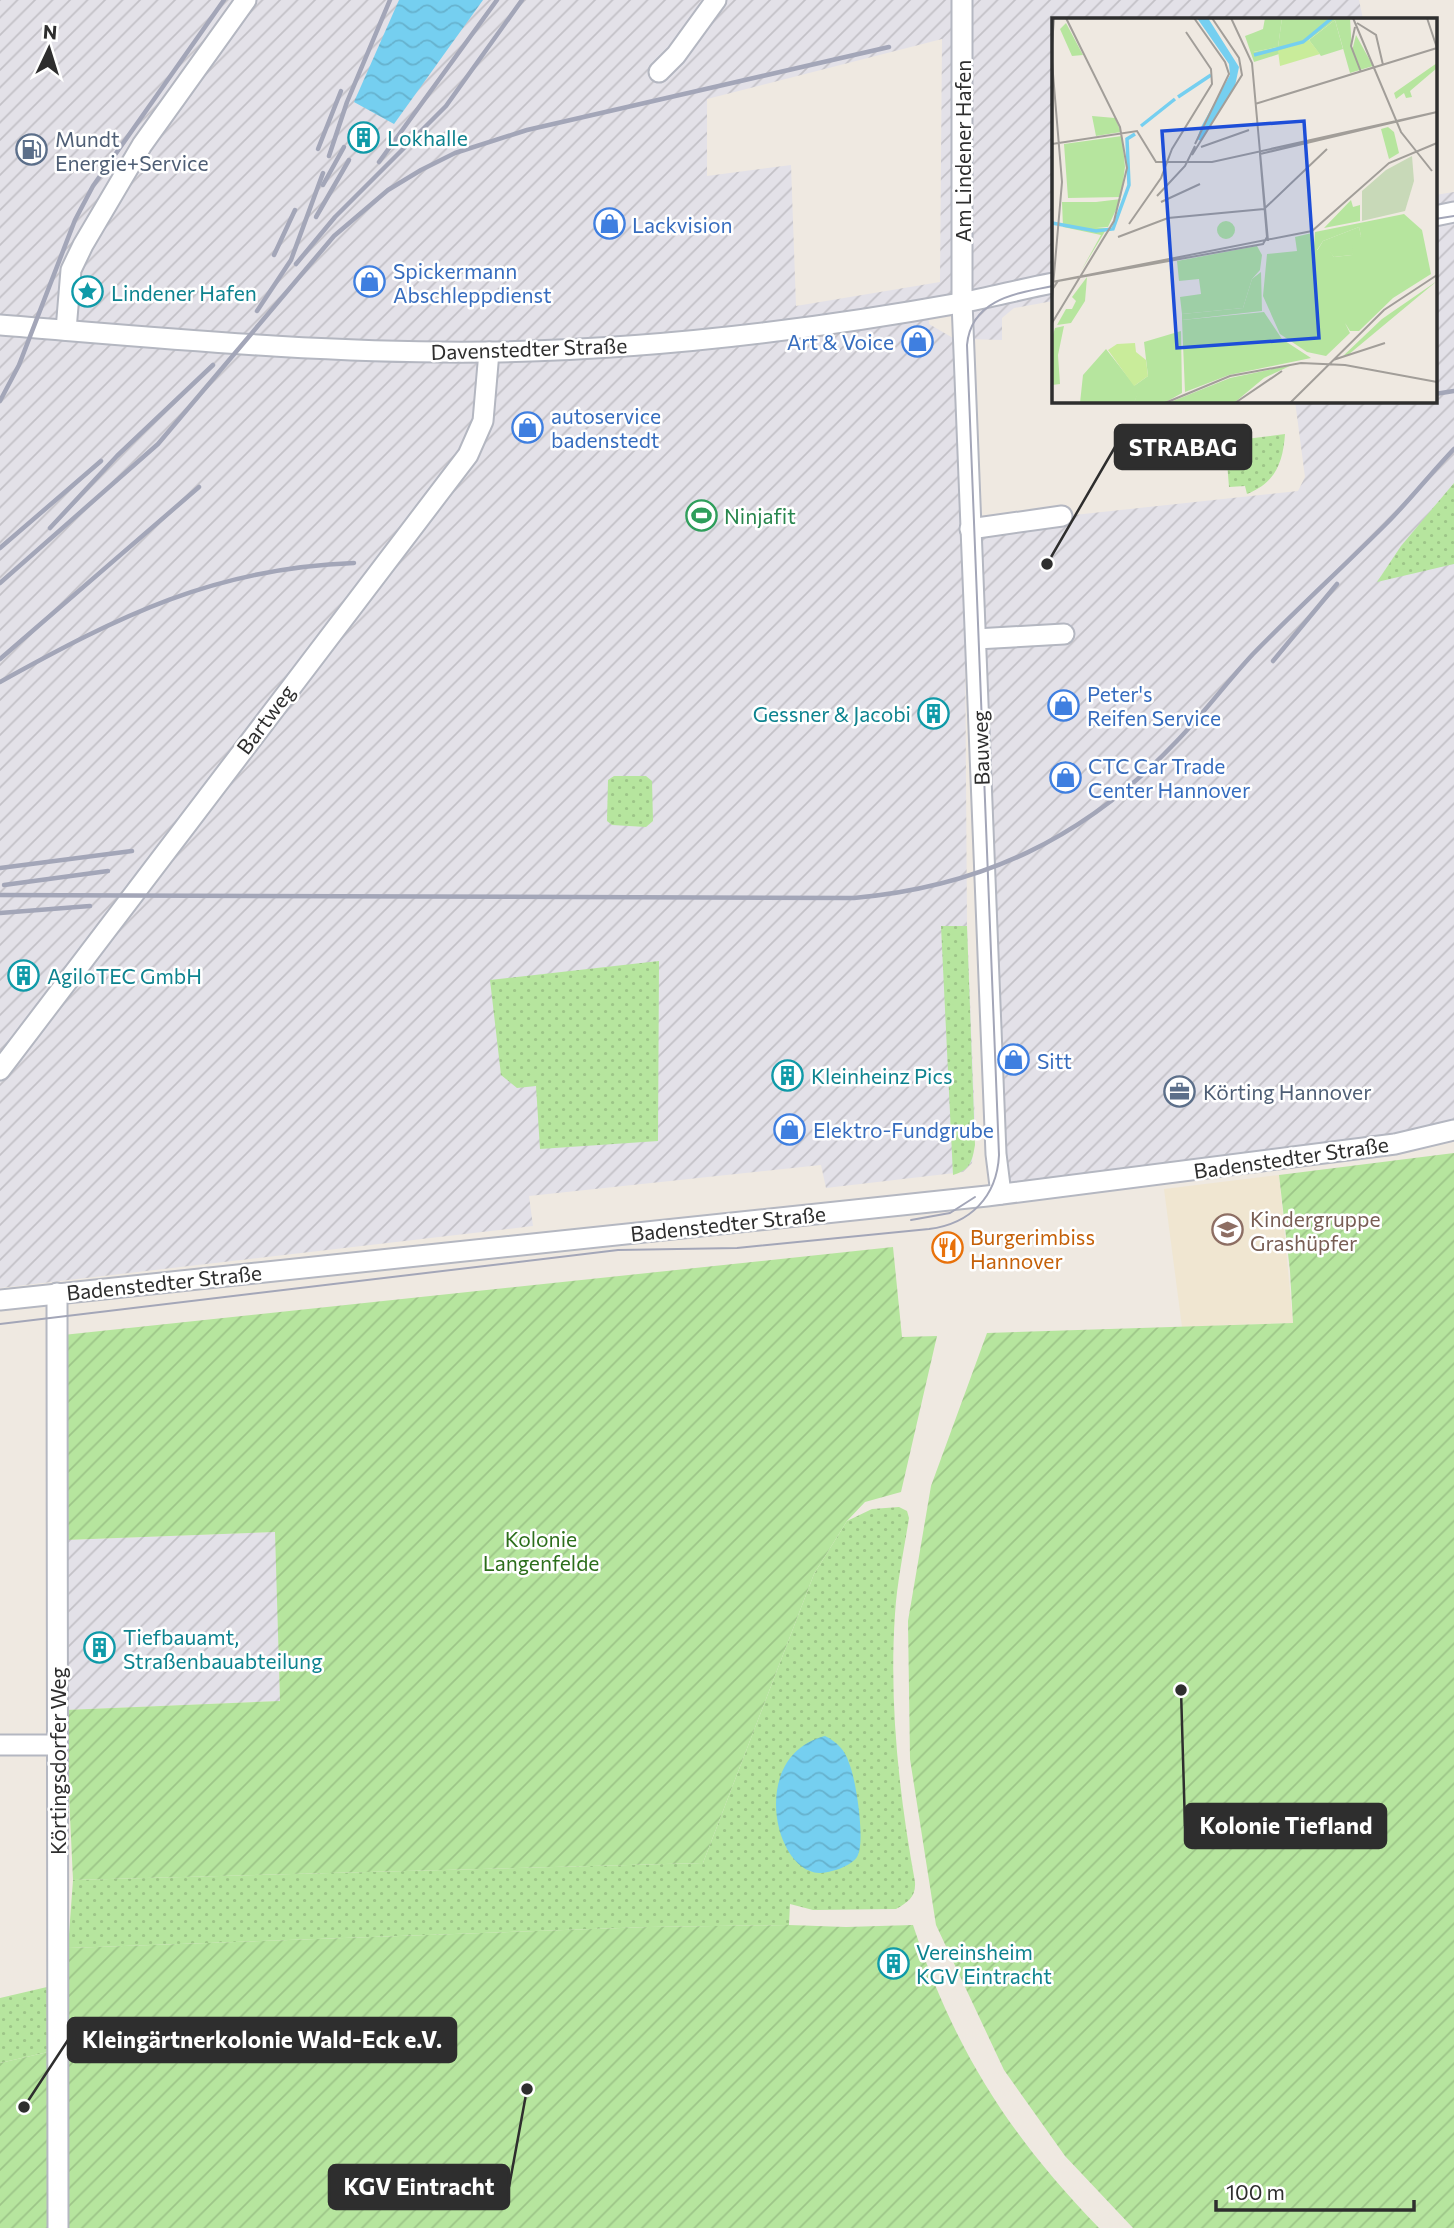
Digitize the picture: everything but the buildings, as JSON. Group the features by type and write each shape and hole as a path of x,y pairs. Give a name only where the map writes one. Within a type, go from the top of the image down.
{"street":[{"path":"66,330 71,270 83,245 142,145 246,0"},
{"path":"659,72 676,55 716,0"},
{"name":"Am Lindener Hafen","path":"962,0 962,302"},
{"path":"1436,216 1454,212"},
{"name":"Davenstedter Straße","path":"0,325 329,349 489,352 714,338 813,326 962,302 1052,283"},
{"name":"Bauweg","path":"962,302 996,1154 1001,1194"},
{"name":"Bartweg","path":"0,1070 468,455 483,421 489,352"},
{"path":"970,529 1062,516"},
{"path":"976,639 1064,634"},
{"name":"Badenstedter Straße","path":"0,1300 1001,1194 1395,1144 1454,1130"},
{"name":"Körtingsdorfer Weg","path":"58,1293 58,2228"},
{"path":"0,1745 57,1745"}],"shaded area":[{"path":"0,0 1359,0 1363,18 1052,18 1052,301 1014,308 1002,318 1002,340 963,339 962,303 928,308 929,324 953,338 957,411 965,630 967,926 975,1123 972,1163 963,1172 826,1188 821,1165 529,1196 533,1226 0,1288","holes":["942,39 940,282 796,306 791,165 707,176 707,99"]},
{"path":"1454,192 1454,1130 1001,1194 971,526 1298,491 1305,477 1295,402 1436,402 1436,195"},
{"name":"Kindergruppe Grashüpfer","path":"1279,1175 1293,1323 1182,1327 1164,1189"},
{"path":"276,1532 280,1701 65,1710 65,1540"}],"green space":[{"path":"1285,434 1276,471 1264,484 1247,494 1245,486 1229,487 1227,462 1209,463 1206,444"},
{"path":"1454,483 1454,564 1377,582 1401,546"},
{"path":"614,776 646,776 652,781 653,821 646,827 612,825 607,821 608,780"},
{"path":"941,926 967,926 975,1145 969,1164 963,1171 953,1175"},
{"path":"659,961 658,1141 540,1149 536,1086 517,1088 501,1075 490,980"},
{"path":"1454,1153 1454,2228 1133,2228 1065,2156 1004,2070 936,1925 910,1759 908,1621 931,1486 987,1333 1293,1323 1279,1175"},
{"name":"Kolonie Langenfelde","path":"893,1247 902,1337 937,1336 901,1492 865,1502 847,1521 814,1574 703,1863 73,1880 65,1710 280,1701 275,1532 65,1540 63,1335"},
{"path":"899,1507 907,1511 909,1518 895,1614 894,1715 904,1816 915,1887 910,1898 896,1909 813,1910 790,1904 789,1925 649,1927 68,1948 73,1880 703,1863 814,1574 847,1521 872,1509"},
{"path":"913,1925 947,2011 987,2088 1037,2158 1099,2228 67,2228 68,1948 649,1927"},
{"path":"47,1987 48,2052 0,2063 0,1998"},
{"path":"48,2052 47,2228 0,2228 0,2063"}],"water":[{"path":"399,0 483,0 394,124 354,102"},
{"path":"825,1736 840,1747 852,1771 861,1839 860,1850 854,1860 840,1868 819,1873 803,1867 790,1853 781,1834 776,1811 778,1787 786,1765 801,1747"}],"tram line":[{"path":"1436,219 1454,216"},
{"path":"0,1324 618,1250 737,1248 929,1229 957,1221 979,1206 993,1184 999,1155 967,345 970,330 986,308 1011,296 1052,286"},
{"path":"911,1220 950,1213 975,1197"}],"railway":[{"path":"0,401 19,365 75,220 93,186 224,0"},
{"path":"329,156 347,102 390,0"},
{"path":"379,162 497,0"},
{"path":"296,264 335,217 446,106 522,0"},
{"path":"0,583 158,444 334,236 388,190 421,170 455,153 527,130 889,47"},
{"path":"318,149 341,91"},
{"path":"323,185 344,147"},
{"path":"316,217 349,160"},
{"path":"257,311 291,260 323,173"},
{"path":"274,255 295,210"},
{"path":"50,528 117,456 213,365"},
{"path":"1436,394 1454,391"},
{"path":"0,895 854,898 945,883 1028,852 1066,832 1103,807 1138,778 1183,735 1253,654 1404,506 1454,449"},
{"path":"0,548 101,461"},
{"path":"0,659 199,487"},
{"path":"0,682 86,636 212,585 257,574 354,563"},
{"path":"1273,661 1337,584"},
{"path":"0,868 132,851"},
{"path":"4,885 108,871"},
{"path":"0,913 90,906"}],"place":[{"name":"Lokhalle","path":"364,137"},
{"name":"Mundt Energie+Service","path":"32,150"},
{"name":"Lackvision","path":"609,224"},
{"name":"Spickermann Abschleppdienst","path":"370,282"},
{"name":"Lindener Hafen","path":"88,292"},
{"name":"Art & Voice","path":"917,341"},
{"name":"autoservice badenstedt","path":"528,427"},
{"name":"Ninjafit","path":"701,515"},
{"name":"STRABAG","path":"1047,564"},
{"name":"Peter's Reifen Service","path":"1064,705"},
{"name":"Gessner & Jacobi","path":"934,713"},
{"name":"CTC Car Trade Center Hannover","path":"1065,777"},
{"name":"AgiloTEC GmbH","path":"24,975"},
{"name":"Sitt","path":"1014,1060"},
{"name":"Kleinheinz Pics","path":"788,1075"},
{"name":"Körting Hannover","path":"1180,1091"},
{"name":"Elektro-Fundgrube","path":"790,1129"},
{"name":"Kindergruppe Grashüpfer","path":"1227,1230"},
{"name":"Burgerimbiss Hannover","path":"947,1248"},
{"name":"Tiefbauamt, Straßenbauabteilung","path":"100,1648"},
{"name":"Kolonie Tiefland","path":"1181,1690"},
{"name":"Vereinsheim KGV Eintracht","path":"893,1963"},
{"name":"KGV Eintracht","path":"527,2089"},
{"name":"Kleingärtnerkolonie Wald-Eck e.V.","path":"24,2107"}]}
